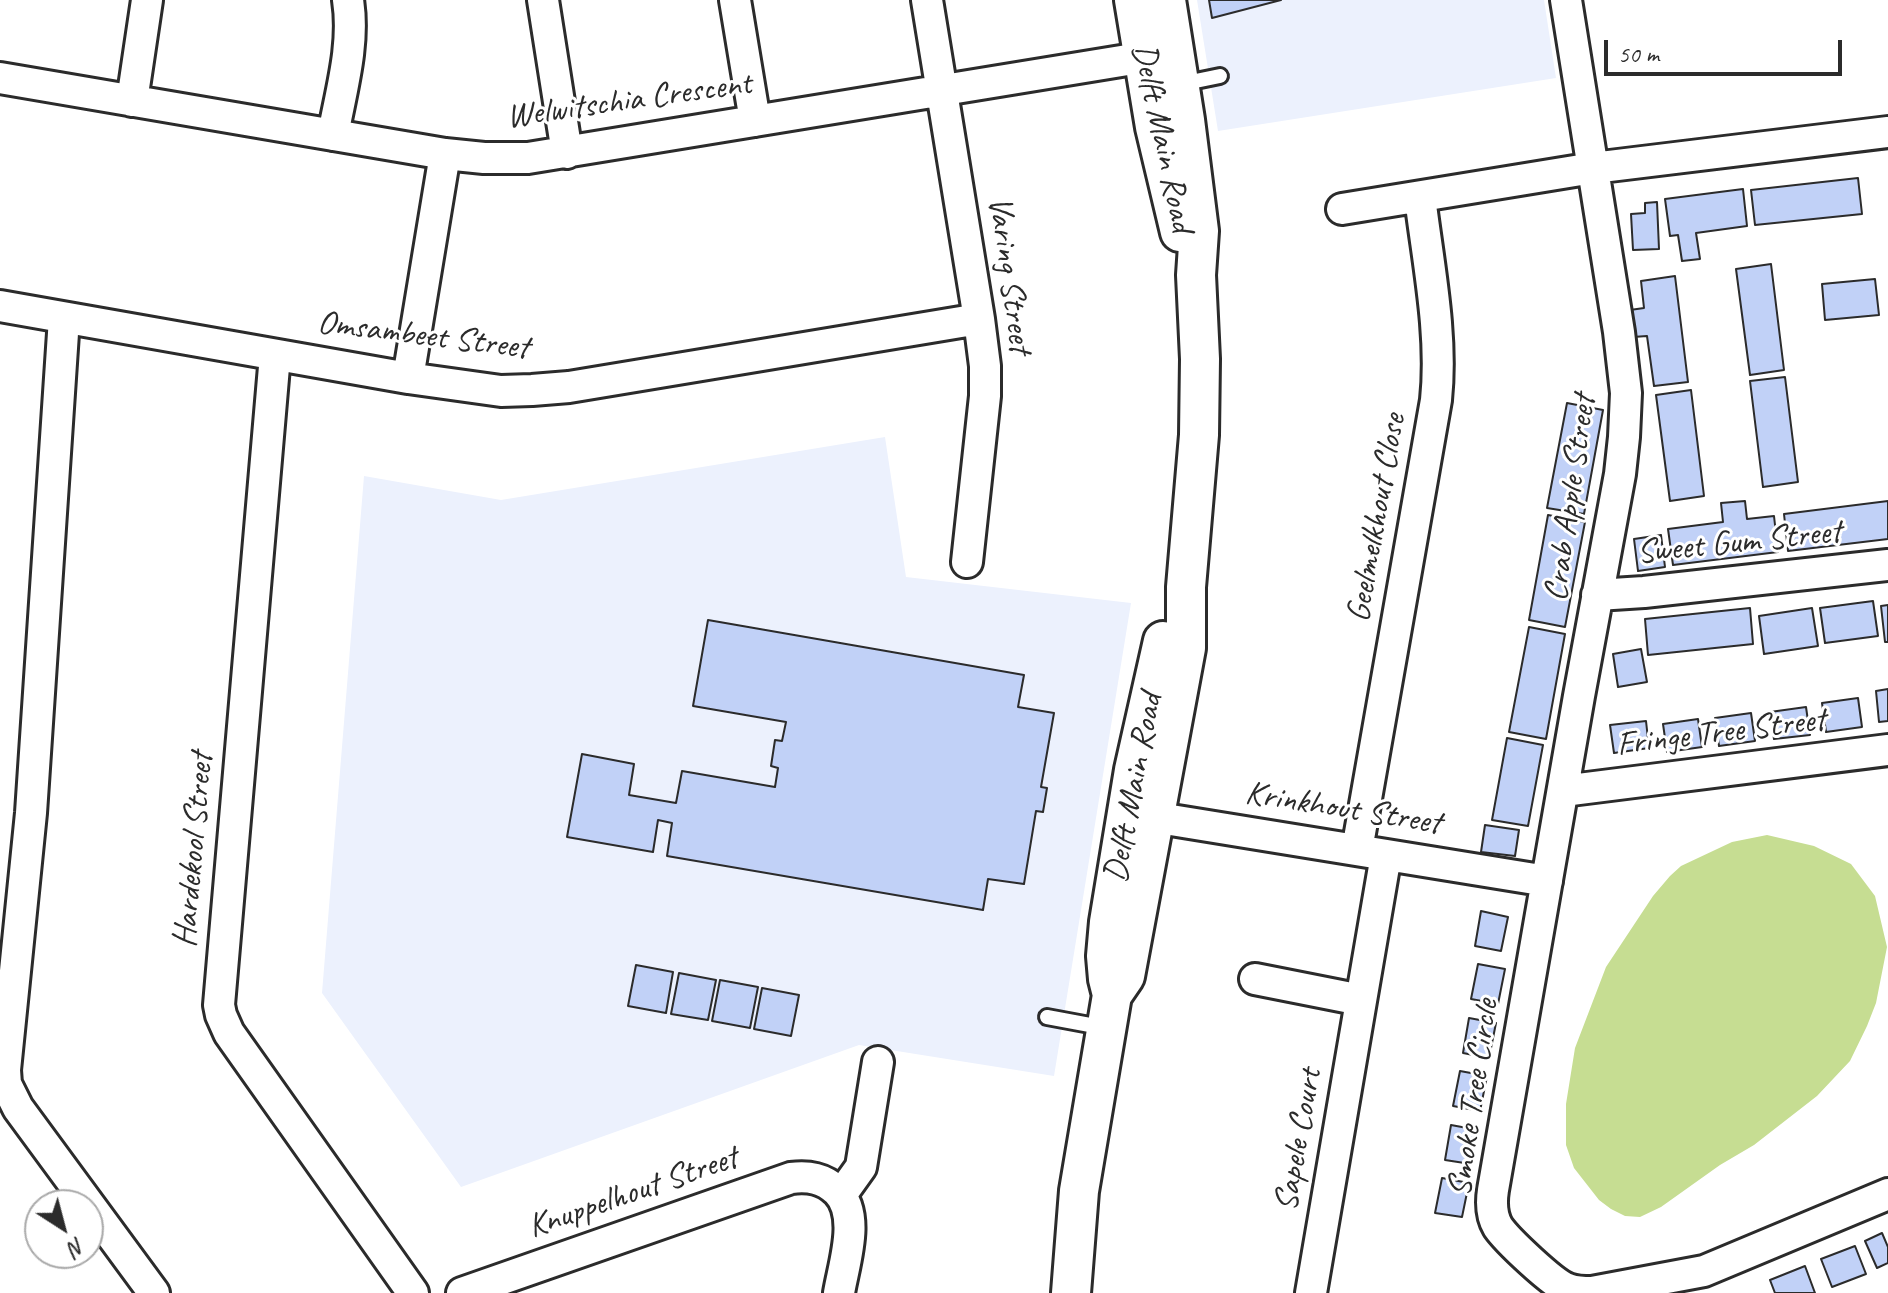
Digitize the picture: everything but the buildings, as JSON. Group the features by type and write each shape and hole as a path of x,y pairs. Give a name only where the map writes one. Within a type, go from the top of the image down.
{"street":[{"path":"132,101 147,0"},
{"path":"333,135 349,51 348,0"},
{"path":"543,0 567,153"},
{"path":"735,0 755,121"},
{"name":"Varing Street","path":"927,0 985,366 985,396 967,562"},
{"name":"Delft Main Road","path":"1071,1293 1079,1191 1109,1011 1108,933 1142,815 1134,770 1164,635 1186,587 1199,435 1200,359 1196,275 1199,231 1191,162 1134,0"},
{"name":"Delft Main Road","path":"1161,71 1166,0"},
{"name":"Crab Apple Street","path":"1563,791 1620,474 1626,393 1566,0"},
{"name":"Welwitschia Crescent","path":"0,78 445,154 528,158 942,89 1161,71"},
{"path":"1342,209 1593,168 1888,132"},
{"path":"408,378 445,154"},
{"name":"Geelmelkhout Close","path":"1371,853 1439,375 1438,343 1420,197"},
{"name":"Omsambeet Street","path":"0,306 408,378 501,391 569,387 979,319"},
{"path":"64,318 32,798 6,1084 18,1108 154,1293"},
{"name":"Hardekool Street","path":"275,355 219,1005 229,1033 413,1293"},
{"name":"Sweet Gum Street","path":"1597,595 1888,565"},
{"name":"Fringe Tree Street","path":"1563,791 1888,750"},
{"name":"Smoke Tree Circle","path":"1563,791 1491,1202 1498,1227 1556,1282 1567,1289 1592,1292 1704,1271 1888,1194"},
{"name":"Krinkhout Street","path":"1142,815 1547,881"},
{"name":"Sapele Court","path":"1311,1293 1361,1000 1371,853"},
{"path":"1255,979 1361,1000"},
{"path":"839,1293 850,1222 847,1208 835,1190 861,1167 878,1062"},
{"name":"Knuppelhout Street","path":"462,1293 791,1178 818,1179 835,1190"},
{"name":"Delft Main Road","path":"1049,1293 1079,1191"}],"lane":[{"path":"1161,71 1220,76"},
{"path":"1047,1017 1109,1011"}],"shaded area":[{"path":"1197,0 1544,0 1556,78 1218,131"},
{"path":"885,437 906,577 1131,603 1054,1076 859,1045 461,1187 322,993 364,476 501,500"}],"green space":[{"path":"1767,835 1814,846 1851,864 1875,896 1887,947 1876,1003 1850,1061 1817,1096 1754,1145 1661,1207 1640,1217 1625,1216 1599,1200 1574,1168 1566,1145 1566,1104 1575,1048 1606,967 1670,876 1681,866 1732,842"}]}
